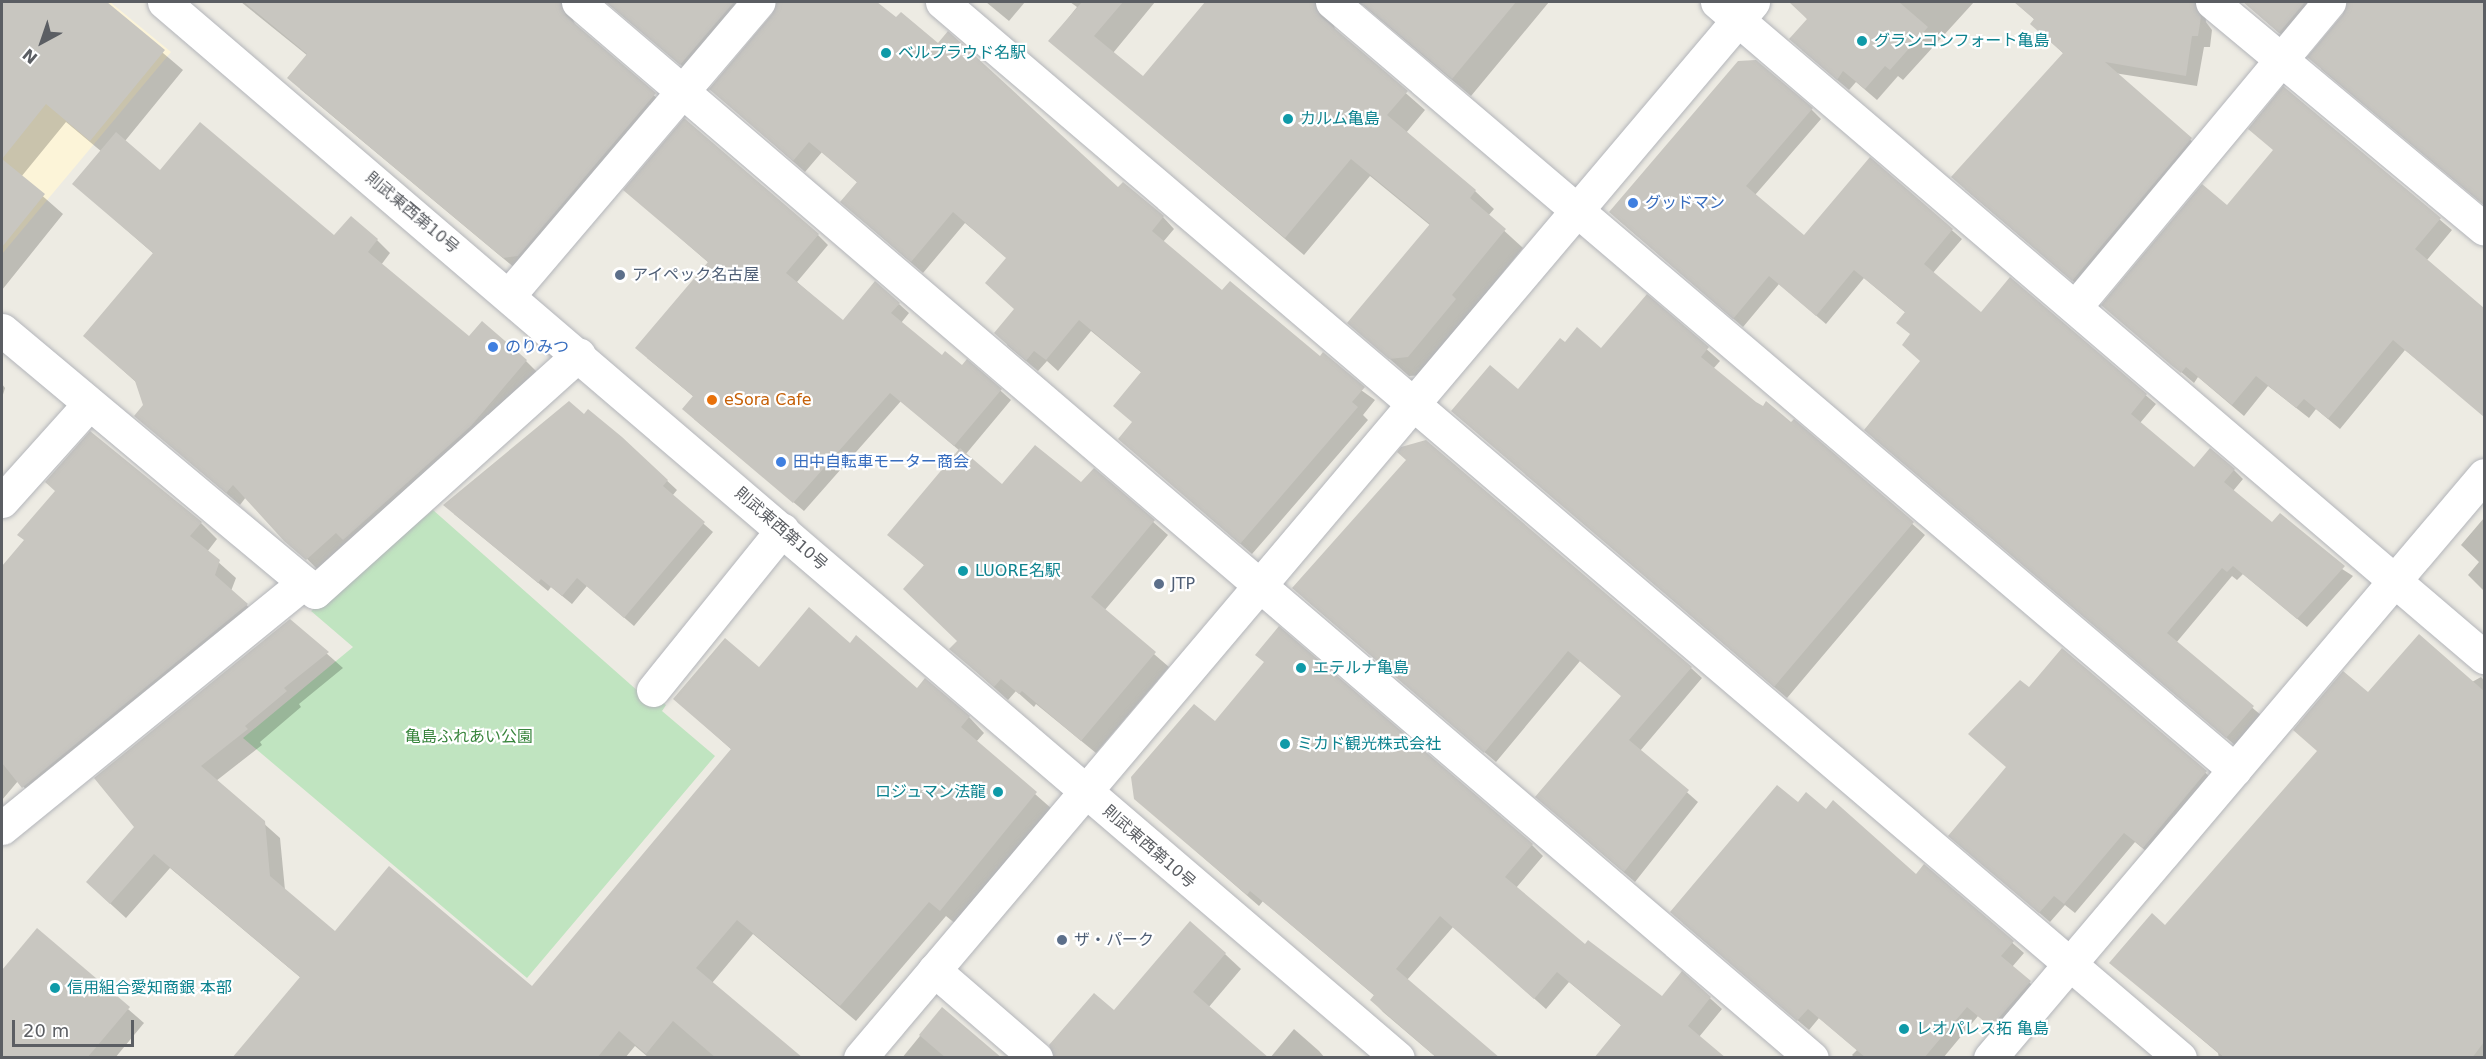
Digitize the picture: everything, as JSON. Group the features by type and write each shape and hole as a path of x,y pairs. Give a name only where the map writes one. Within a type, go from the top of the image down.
{"street":[{"name":"則武東西第10号","path":"164,2 579,354 1084,791 1398,1058"},
{"path":"578,2 1812,1058"},
{"path":"509,295 758,2"},
{"path":"942,2 2180,1058"},
{"path":"1332,2 2235,770"},
{"path":"2212,2 2484,229"},
{"path":"2074,307 2329,2"},
{"path":"860,1058 1576,210 1736,7 2074,307 2484,657"},
{"path":"2,330 315,592 579,354"},
{"path":"2,501 89,404"},
{"path":"1990,1058 2484,475"},
{"path":"653,690 782,530"},
{"path":"8,811 304,583"},
{"path":"934,970 1036,1058"}],"shaded area":[{"path":"2,2 110,2 171,52 2,254"}],"green space":[{"name":"亀島ふれあい公園","path":"433,510 639,692 644,686 666,705 662,711 715,756 527,978 243,738 353,647 311,611"}],"building":[{"path":"2,2 107,2 165,50 90,141 46,104 2,159"},
{"path":"244,2 560,2 566,16 656,93 518,256 503,258 287,78 307,54"},
{"path":"606,2 734,2 680,65"},
{"path":"776,2 877,2 896,17 901,12 938,43 948,31 1118,187 1123,182 1164,216 1152,231 1222,290 1230,281 1320,356 1323,352 1365,387 1352,402 1358,407 1240,544 1118,439 1132,422 1113,406 1141,372 1079,320 1046,360 1034,351 1026,361 994,333 1014,309 985,283 1006,258 953,212 911,262 840,202 857,182 809,142 793,161 709,89 772,14"},
{"path":"1082,2 1123,2 1094,36 1143,76 1205,2 1314,2 1320,16 1408,91 1387,115 1476,190 1470,198 1506,229 1452,295 1456,299 1408,357 1389,359 1347,323 1430,224 1351,159 1285,238 1048,41"},
{"path":"1360,2 1516,2 1452,79"},
{"name":"グランコンフォート亀島","path":"1789,2 1899,2 1928,27 1890,70 1885,66 1865,89 1843,71 1837,80 1789,39 1807,19"},
{"path":"2014,2 2194,2 2201,17 2198,36 2192,36 2186,76 2105,62 2192,138 2072,281 1951,177 2063,53 2030,24 2034,19"},
{"path":"2243,2 2305,2 2279,33"},
{"path":"2347,2 2484,2 2484,205 2307,57 2343,14"},
{"path":"1756,60 1813,108 1746,186 1804,235 1870,157 1953,229 1924,264 1981,312 2010,277 2147,394 2131,414 2194,467 2210,448 2235,469 2224,482 2272,522 2280,513 2345,566 2297,619 2233,566 2227,572 2222,568 2167,633 2254,706 2226,738 1864,430 1920,361 1902,345 1910,334 1896,323 1905,312 1854,270 1816,316 1769,276 1733,319 1609,212 1738,61"},
{"path":"2283,86 2441,218 2415,249 2484,308 2484,417 2393,340 2328,419 2304,399 2296,408 2256,376 2232,405 2186,367 2181,373 2101,305 2202,184 2227,205 2273,150 2248,129"},
{"path":"684,118 819,234 786,273 843,320 875,281 900,303 891,313 942,355 945,351 962,365 967,359 1002,389 954,446 890,393 793,503 682,409 693,396 635,348 708,262 623,190"},
{"path":"200,122 334,235 351,216 378,239 368,252 469,336 482,321 527,360 471,426 343,540 336,533 306,560 284,541 233,485 226,493 134,416 143,405 135,381 83,336 153,253 72,184 116,132 160,170"},
{"path":"2,159 45,194 2,247"},
{"path":"1647,294 1709,347 1701,357 1756,402 1763,406 1766,401 1791,422 1794,419 1914,522 1774,687 1451,411 1490,365 1518,389 1560,338 1565,342 1577,327 1601,348"},
{"path":"569,401 584,414 588,409 622,437 668,480 663,486 705,522 624,618 577,578 562,596 541,579 538,583 443,505"},
{"path":"90,431 202,522 190,536 220,560 215,575 248,604 22,788 2,763 2,566 24,540 17,535 55,491 45,482"},
{"path":"1426,440 1692,667 1629,740 1689,790 1624,872 1535,797 1621,696 1568,651 1484,753 1292,588 1406,460 1397,452 1401,447"},
{"path":"1035,445 1081,482 1094,468 1155,520 1091,597 1156,652 1081,741 1022,691 1019,694 1001,679 994,687 949,649 957,641 903,589 924,565 887,535 960,448 1002,484"},
{"path":"809,607 850,643 856,635 917,688 925,678 970,716 961,727 1037,792 940,911 929,902 840,1006 737,920 696,968 803,1058 716,1058 673,1021 646,1054 619,1031 597,1058 232,1058 300,977 154,854 110,904 86,882 134,827 94,778 290,619 329,652 284,688 287,691 245,726 248,729 201,766 265,821 270,876 335,931 389,866 532,986 731,749 673,699 725,638 759,667"},
{"path":"1279,626 1533,844 1505,877 1585,944 1588,940 1662,996 1682,971 1711,997 1688,1026 1726,1058 1594,1058 1621,1025 1557,972 1534,999 1440,916 1396,969 1500,1058 1437,1058 1370,1000 1374,995 1250,891 1247,895 1134,799 1131,777 1194,704 1215,721 1264,662 1255,655"},
{"path":"2419,634 2484,691 2484,1042 2472,1058 2225,1058 2109,963 2152,913 2165,925 2317,751 2293,730 2343,671 2368,692"},
{"path":"2062,648 2207,771 2143,848 2124,833 2064,904 2054,896 2039,913 1948,836 2006,767 1968,734 2020,680 2029,687"},
{"path":"1777,785 1798,802 1806,792 1826,809 1833,800 1916,874 1924,864 2014,941 2001,956 2031,981 1991,1027 1967,1007 1924,1058 1866,1058 1808,1009 1797,1021 1670,912"},
{"path":"1190,921 1226,953 1193,992 1269,1058 1054,1058 1049,1045 1094,993 1114,1010"},
{"name":"信用組合愛知商銀 本部","path":"37,928 130,1007 87,1058 2,1058 2,970"},
{"path":"942,1007 1002,1058 946,1058 919,1035"}],"place":[{"name":"グランコンフォート亀島","path":"1862,41"},
{"name":"ベルプラウド名駅","path":"886,53"},
{"name":"カルム亀島","path":"1288,119"},
{"name":"グッドマン","path":"1633,203"},
{"name":"アイペック名古屋","path":"620,275"},
{"name":"のりみつ","path":"493,347"},
{"name":"eSora Cafe","path":"712,400"},
{"name":"田中自転車モーター商会","path":"781,462"},
{"name":"LUORE名駅","path":"963,571"},
{"name":"JTP","path":"1159,584"},
{"name":"エテルナ亀島","path":"1301,668"},
{"name":"ミカド観光株式会社","path":"1285,744"},
{"name":"ロジュマン法龍","path":"998,792"},
{"name":"ザ・パーク","path":"1062,940"},
{"name":"信用組合愛知商銀 本部","path":"55,988"},
{"name":"レオパレス拓 亀島","path":"1904,1029"}]}
